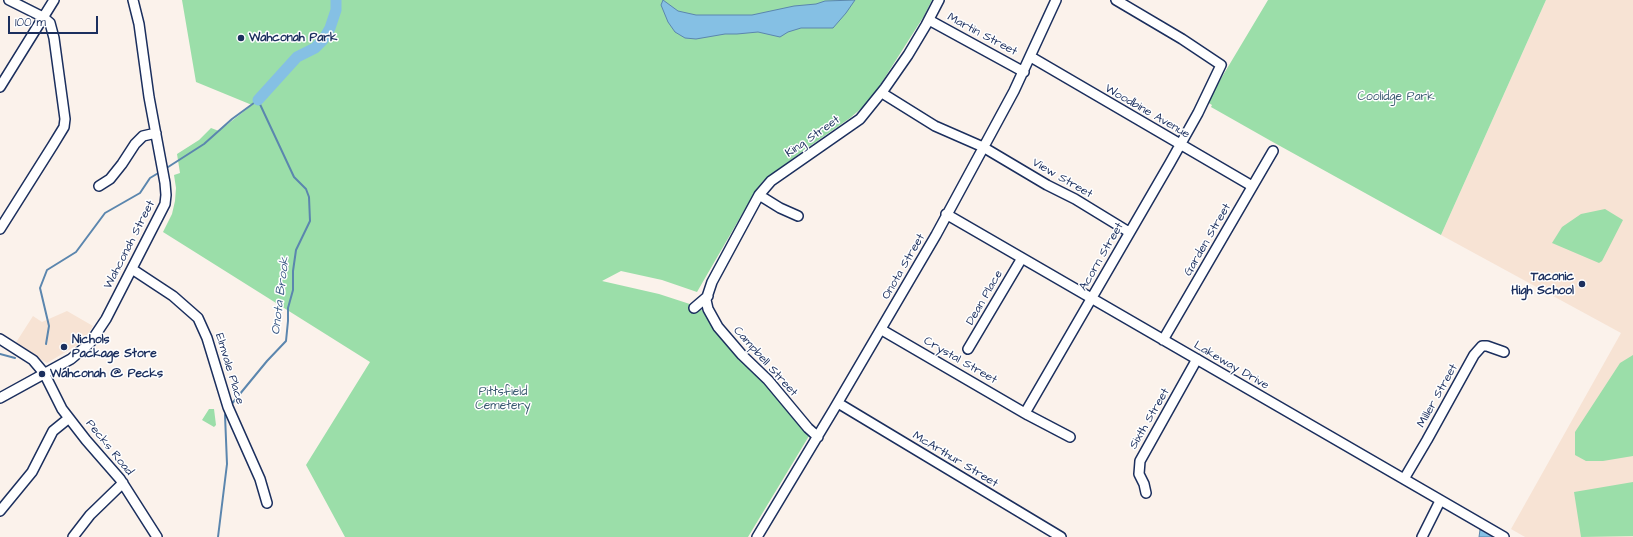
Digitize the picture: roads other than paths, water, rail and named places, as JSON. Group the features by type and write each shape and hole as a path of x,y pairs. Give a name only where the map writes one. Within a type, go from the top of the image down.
{"street":[{"path":"0,229 64,127 65,119 54,38 50,23 43,17 9,0"},
{"path":"0,87 54,0"},
{"name":"Wahconah Street","path":"0,398 72,359 90,343 106,319 165,204 166,195 164,179 139,24 133,0"},
{"name":"King Street","path":"708,296 712,282 759,195 771,181 860,119 882,93 908,55 929,20 938,0"},
{"name":"Onota Street","path":"757,537 882,330 1024,72 1056,0"},
{"name":"Acorn Street","path":"1025,413 1199,112 1221,65 1117,0"},
{"name":"Martin Street","path":"929,20 1024,72"},
{"name":"Woodbine Avenue","path":"1031,57 1252,186"},
{"name":"View Street","path":"882,93 935,126 983,147 1130,232"},
{"path":"99,186 110,179 135,144 143,136 156,133"},
{"name":"Garden Street","path":"1163,340 1273,151"},
{"path":"759,195 780,208 798,216"},
{"name":"Lakeway Drive","path":"946,214 1504,537"},
{"name":"Dean Place","path":"968,349 1022,258"},
{"name":"Elmvale Place","path":"132,269 174,296 198,318 208,338 229,409 260,479 267,503"},
{"path":"694,308 708,296"},
{"name":"Campbell Street","path":"708,296 706,300 708,309 718,327 742,355 768,380 808,428 818,437"},
{"name":"Crystal Street","path":"882,330 1025,413 1070,437"},
{"name":"Pecks Road","path":"0,339 33,360 44,373 62,409 123,483 157,537"},
{"name":"Miller Street","path":"1404,479 1474,354 1482,346 1487,346 1504,352"},
{"name":"Sixth Street","path":"1146,493 1144,484 1139,474 1140,461 1197,360"},
{"name":"McArthur Street","path":"838,403 1061,537"},
{"path":"0,511 32,472 53,432 69,418"},
{"path":"73,537 90,515 123,483"},
{"path":"1422,537 1440,501"}],"water":[{"path":"663,0 678,11 696,15 752,15 794,6 816,4 825,1 855,0 833,28 801,28 788,32 780,37 758,32 725,34 696,39 685,38 675,32 668,22 661,5"},
{"path":"1480,530 1482,530 1496,537 1479,537"}],"waterway":[{"path":"258,100 297,57 315,48 323,40 330,28 336,10 336,0"},
{"name":"Onota Brook","path":"165,169 204,144 232,119 258,100 294,177 306,189 309,197 310,221 296,250 293,271 293,290 288,308 286,341 267,361 230,406"},
{"path":"46,344 49,326 40,288 47,270 76,252 105,213 140,193 150,178 160,172"},
{"path":"0,354 15,358"},
{"name":"Onota Brook","path":"218,537 227,464 225,415 227,411"}],"place":[{"name":"Wahconah Park","path":"241,38"},
{"name":"Taconic High School","path":"1582,284"},
{"name":"Nichols Package Store","path":"64,347"},
{"name":"Wahconah @ Pecks","path":"42,374"}],"park label":[{"name":"Coolidge Park","path":"1396,97"},
{"name":"Pittsfield Cemetery","path":"503,399"}]}
